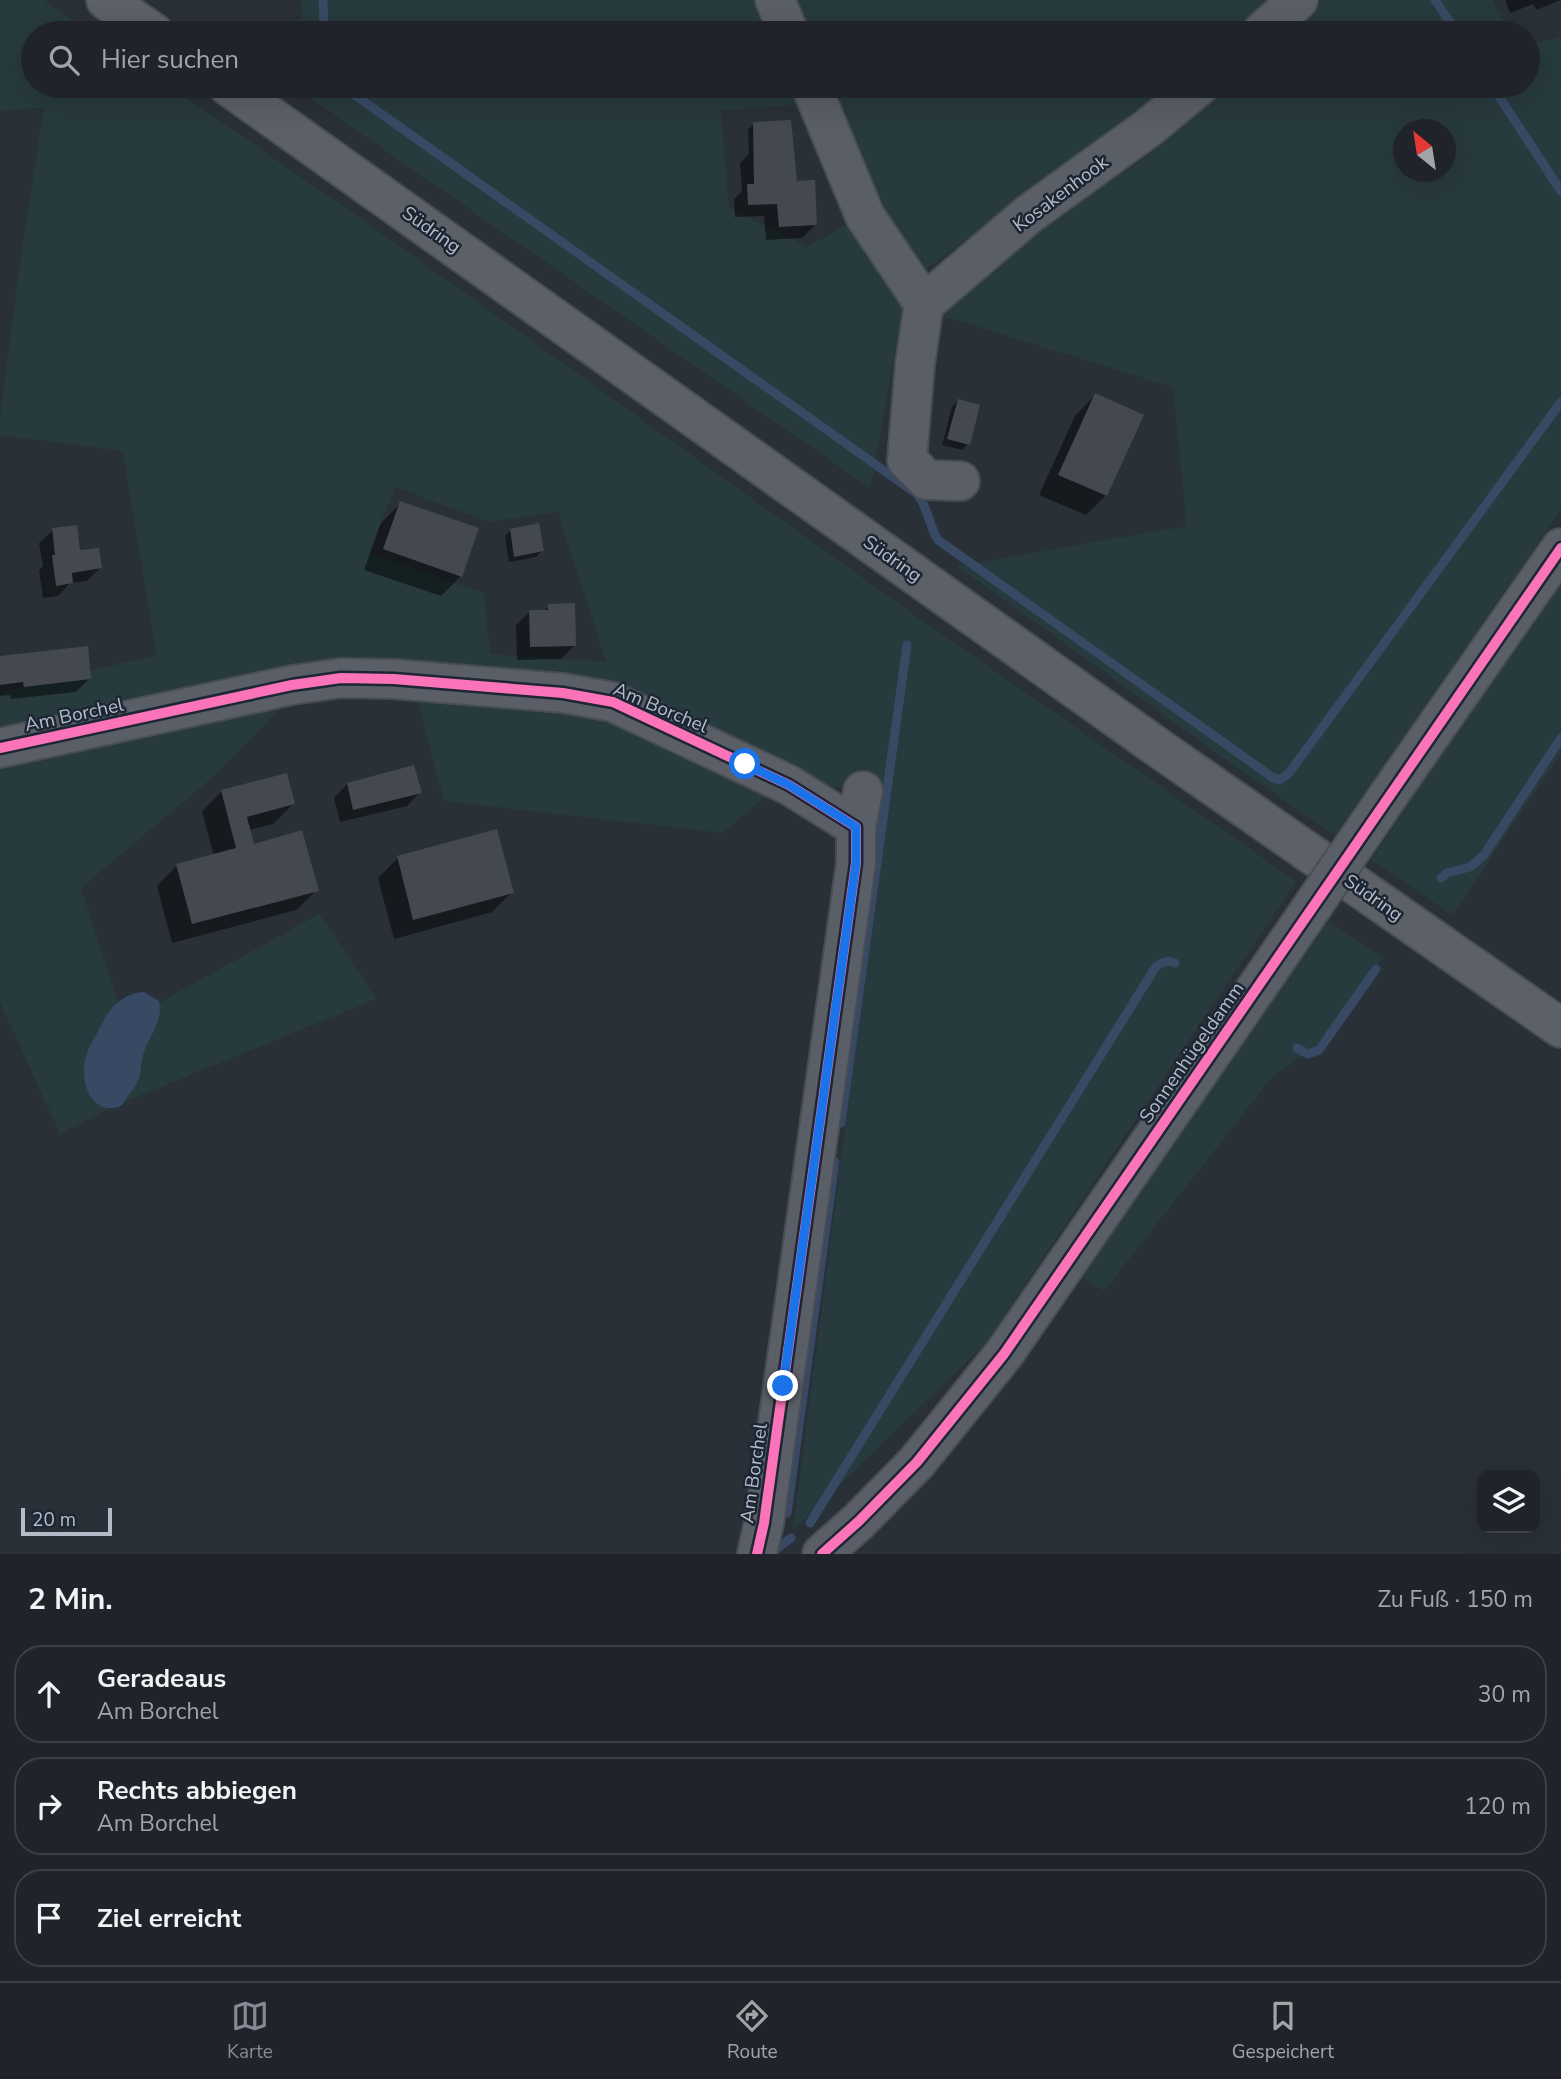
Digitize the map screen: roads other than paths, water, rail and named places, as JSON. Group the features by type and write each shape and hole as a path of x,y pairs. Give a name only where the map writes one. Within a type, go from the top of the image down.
{"main road":[{"path":"106,0 137,21"},
{"name":"Südring","path":"245,98 1171,757 1561,1027"}],"street":[{"path":"775,0 784,21"},
{"path":"1274,21 1298,0"},
{"path":"816,98 865,216 924,304 915,364 907,460 927,480 960,481"},
{"name":"Kosakenhook","path":"924,304 1029,214 1148,128 1184,98"},
{"name":"Sonnenhügeldamm","path":"822,1554 917,1462 1004,1353 1561,548"},
{"name":"Am Borchel","path":"0,748 292,685 341,678 394,679 564,692 613,702 789,785 859,809 856,863 764,1523 757,1554"}],"water":[{"path":"144,992 159,1001 160,1009 159,1018 142,1058 138,1082 118,1107 101,1106 91,1097 85,1083 87,1052 112,1008 129,995"}],"waterway":[{"path":"323,0 324,21"},
{"path":"1435,0 1449,21"},
{"path":"359,98 917,494 938,540 1279,780 1289,773 1561,402"},
{"path":"1500,98 1561,191"},
{"path":"841,1123 907,645"},
{"path":"1441,878 1447,873 1470,867 1484,855 1561,738"},
{"path":"810,1523 1155,968 1165,962 1175,963"},
{"path":"1297,1048 1308,1054 1319,1050 1376,969"},
{"path":"787,1513 835,1162"},
{"path":"770,1554 791,1538"}]}
